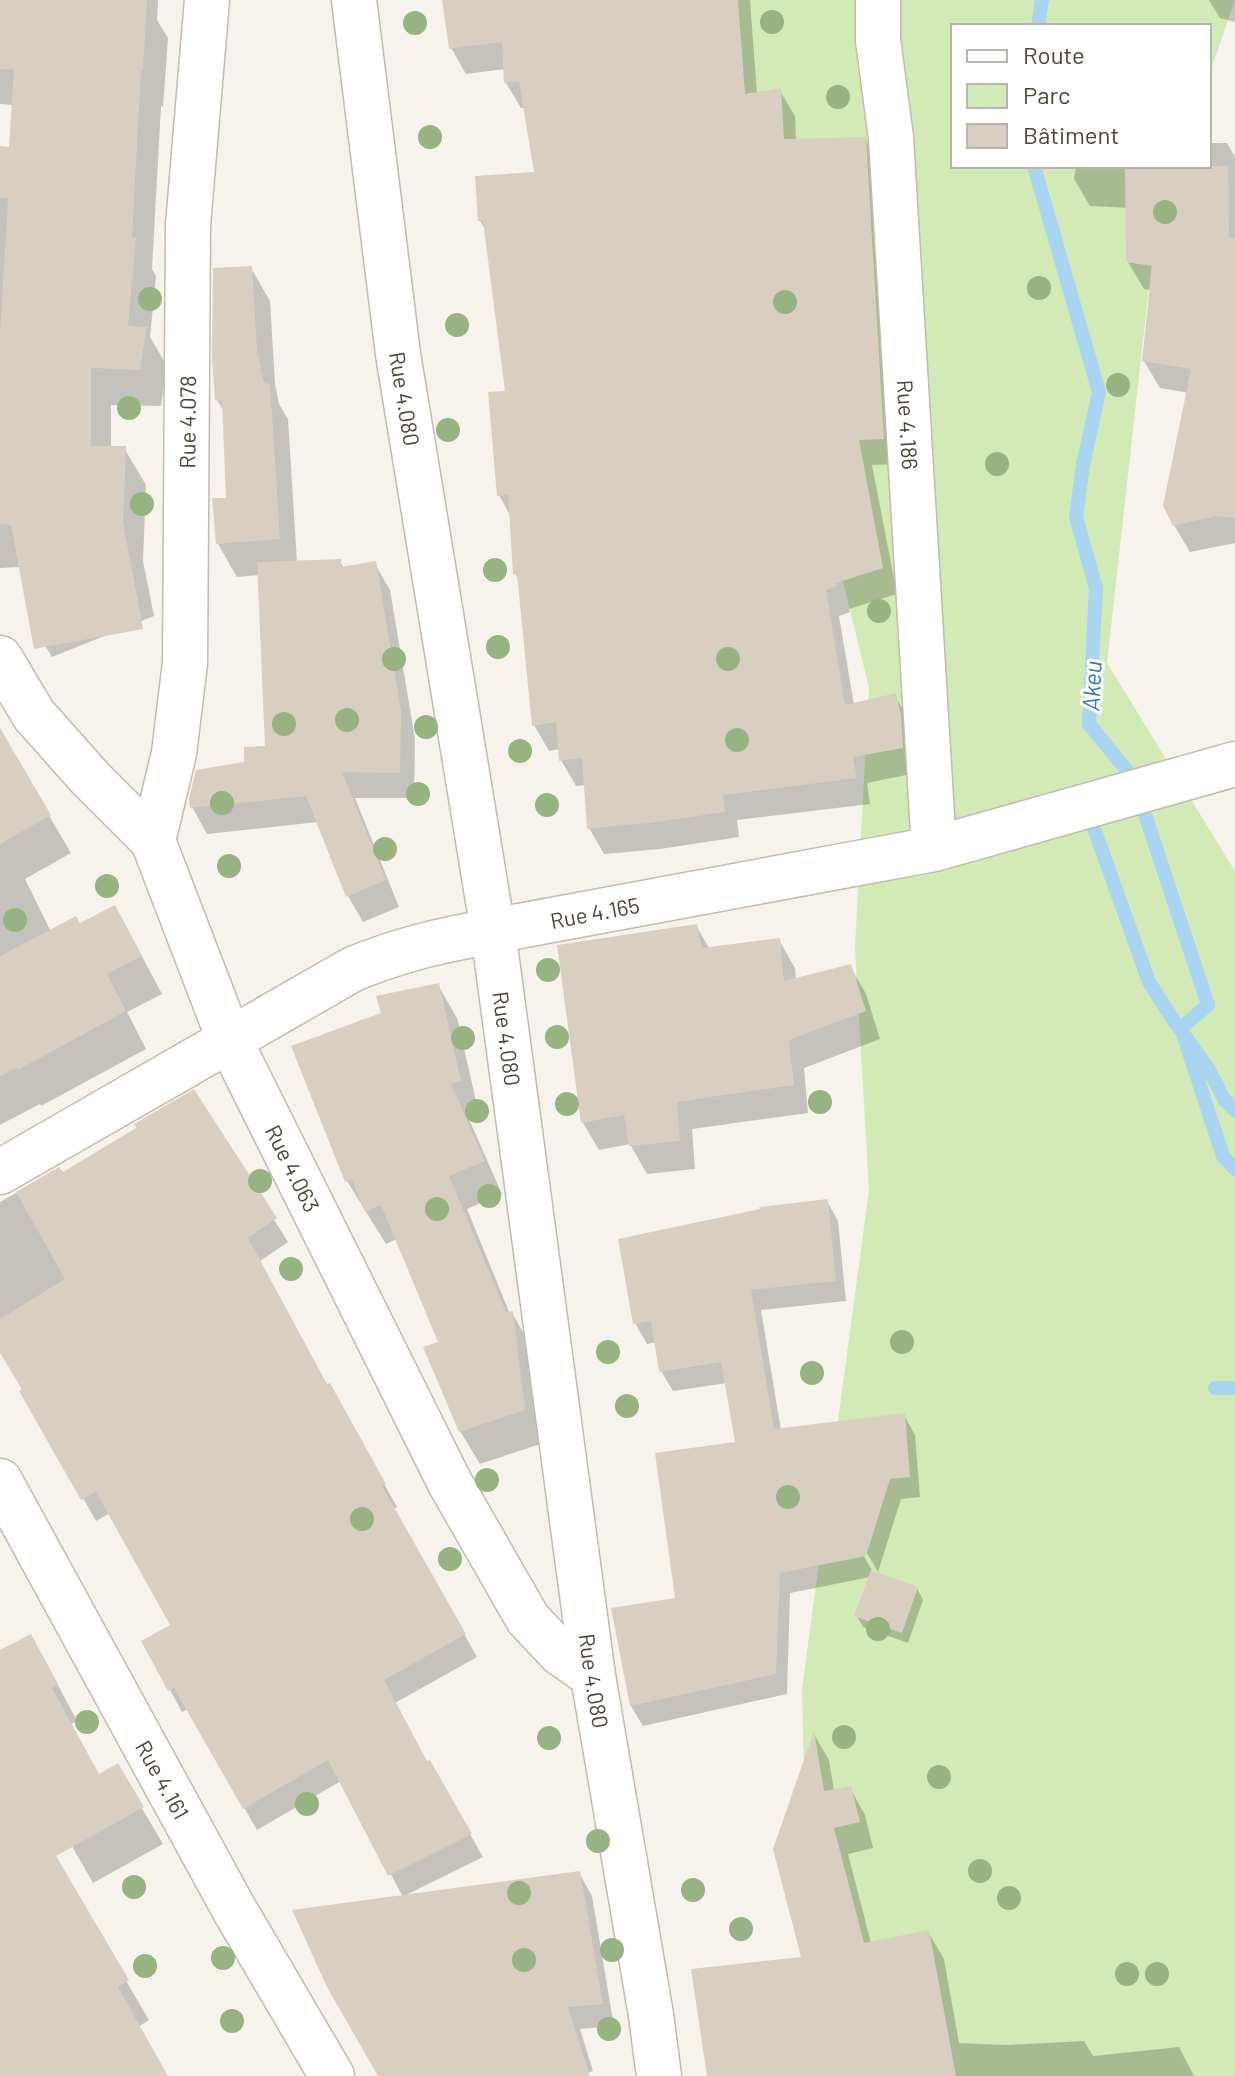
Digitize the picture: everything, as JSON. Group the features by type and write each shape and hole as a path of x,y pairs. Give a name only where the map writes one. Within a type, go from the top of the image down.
{"street":[{"name":"Rue 4.078","path":"153,841 174,753 185,663 188,225 207,0"},
{"name":"Rue 4.080","path":"354,0 398,354 493,931 593,1676 659,2076"},
{"name":"Rue 4.186","path":"878,0 878,40 891,138 934,849"},
{"name":"Rue 4.063","path":"0,658 34,715 91,779 153,841 229,1039 450,1483 528,1619 560,1653 593,1676"},
{"name":"Rue 4.165","path":"0,1172 353,969 428,943 934,849 1235,764"},
{"name":"Rue 4.161","path":"0,1481 234,1909 332,2076"}],"green space":[{"path":"705,0 1235,0 1211,69 1211,24 951,24 951,168 1176,168 1156,224 1107,663 1235,871 1235,2076 827,2076 810,2026 802,1689 869,1190 855,947 869,688 705,12"}],"building":[{"path":"0,0 147,0 132,237 136,237 128,326 147,327 140,370 91,368 91,446 126,446 123,522 143,629 34,649 11,525 0,524 0,336 8,199 0,198 0,146 9,147 14,70 0,69"},
{"path":"442,0 738,0 745,94 781,88 784,139 866,137 884,439 859,440 883,568 836,583 837,586 826,590 845,705 896,693 903,748 853,757 857,778 723,795 725,812 587,829 582,758 559,761 556,722 532,726 517,574 513,574 508,495 497,496 488,392 505,391 483,221 478,221 475,176 534,172 519,81 504,83 502,42 449,49"},
{"path":"1228,166 1229,237 1235,239 1235,518 1216,516 1173,526 1163,506 1191,369 1142,361 1152,266 1126,262 1125,168"},
{"path":"252,266 257,350 264,383 270,384 280,539 216,544 212,498 226,498 222,401 215,400 212,357 213,268"},
{"path":"341,559 341,567 376,561 401,711 400,773 342,772 386,880 346,897 306,796 190,808 189,799 196,770 244,762 244,747 265,746 257,562"},
{"path":"0,728 51,815 0,844"},
{"path":"115,905 142,956 107,974 126,1011 18,1070 0,1076 0,956 76,916 80,923"},
{"path":"697,924 702,948 780,938 784,981 851,964 866,1011 789,1040 794,1085 677,1102 680,1141 629,1146 624,1115 581,1123 557,945"},
{"path":"439,983 461,1081 451,1084 485,1161 449,1176 506,1312 513,1311 525,1410 459,1432 423,1347 438,1342 381,1205 365,1212 352,1180 345,1182 291,1046 381,1013 376,996"},
{"path":"194,1089 277,1218 248,1238 466,1634 384,1680 427,1761 430,1760 472,1834 388,1876 328,1760 243,1809 174,1688 168,1691 141,1641 170,1625 96,1492 81,1500 0,1353 0,1319 65,1279 16,1192 59,1167 63,1172 136,1128 134,1124"},
{"path":"828,1199 836,1281 751,1290 774,1429 905,1413 910,1477 890,1479 866,1556 780,1573 776,1674 630,1706 611,1608 675,1598 655,1453 735,1442 721,1362 659,1372 651,1321 633,1324 618,1239 759,1207"},
{"path":"871,1570 918,1587 902,1633 854,1616"},
{"path":"31,1634 58,1684 52,1688 99,1774 118,1763 144,1807 56,1856 129,1980 118,1987 168,2076 0,2076 0,1650"},
{"path":"814,1731 824,1791 851,1786 860,1822 834,1828 864,1943 929,1930 956,2076 707,2076 691,1969 801,1957 773,1849"},
{"path":"580,1871 603,2004 568,2007 590,2076 378,2076 327,1987 292,1910"}],"waterway":[{"name":"Akeu","path":"1038,24 1042,0"},
{"name":"Akeu","path":"1035,168 1099,392 1083,465 1076,517 1096,588 1089,724 1133,778 1208,1005 1181,1028 1223,1156 1235,1169"},
{"path":"1095,831 1149,982 1208,1068 1224,1099 1235,1110"},
{"path":"1215,1388 1235,1388"}]}
